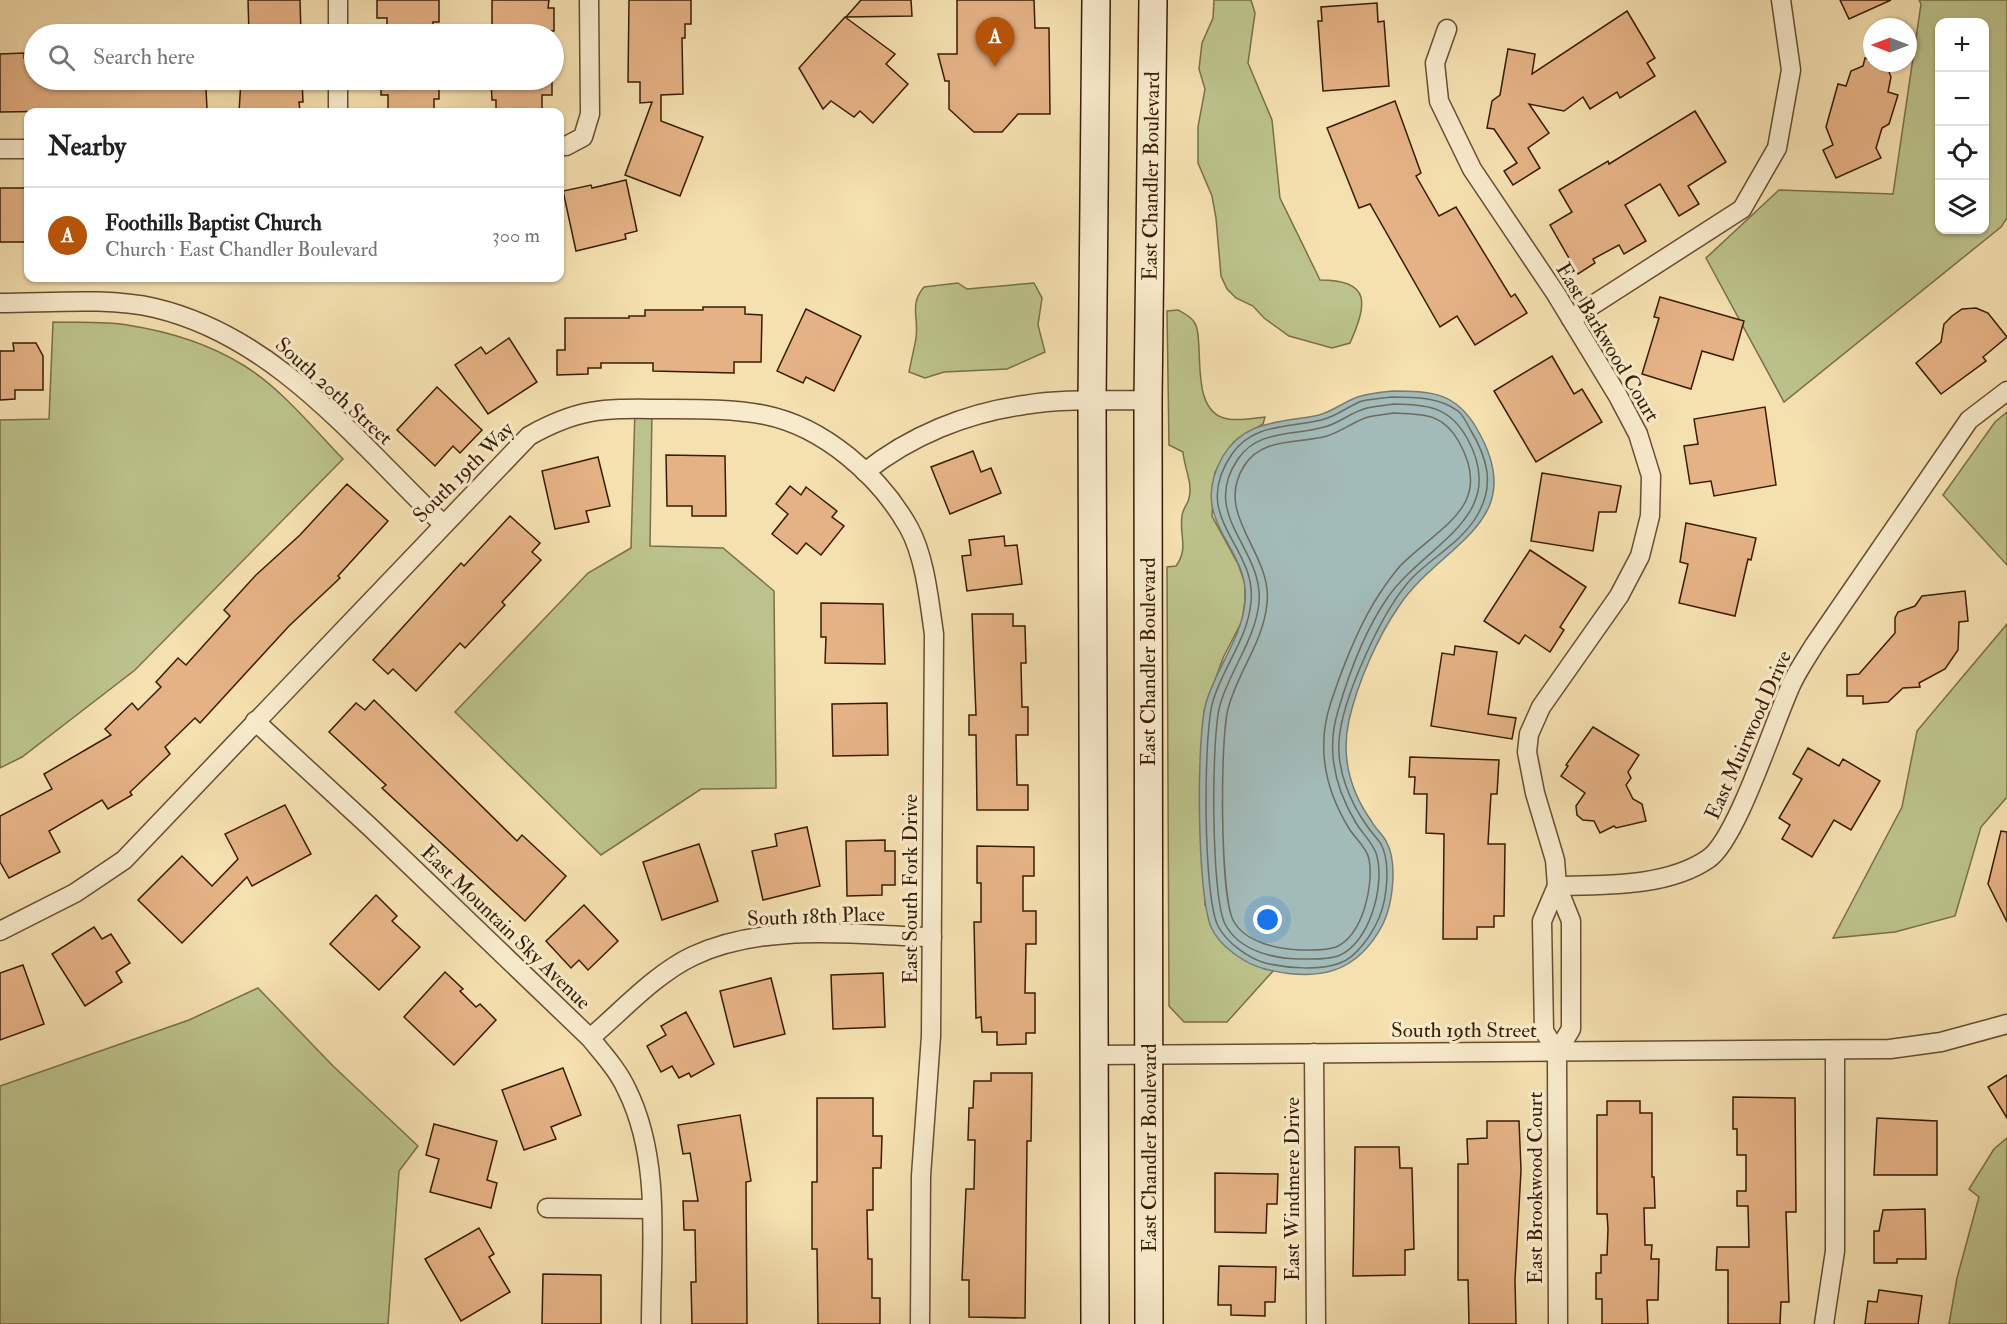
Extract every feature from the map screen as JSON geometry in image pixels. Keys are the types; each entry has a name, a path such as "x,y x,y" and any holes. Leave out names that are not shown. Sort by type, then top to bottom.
{"main road":[{"path":"1095,1324 1092,402 1096,0"},
{"name":"East Chandler Boulevard","path":"1149,1324 1148,400 1153,0"}],"street":[{"path":"338,0 338,24"},
{"path":"564,146 583,137 590,114 589,0"},
{"path":"1571,319 1742,209 1777,148 1791,70 1781,0"},
{"name":"East Barkwood Court","path":"1447,29 1435,63 1439,101 1472,169 1571,319 1618,396 1638,435 1651,476 1650,516 1640,556 1619,596 1541,707 1529,734 1527,752 1535,793 1555,860 1557,886 1571,921 1571,1029 1557,1052 1544,1031 1542,921 1557,886"},
{"path":"338,90 338,108"},
{"path":"0,149 24,149"},
{"name":"South 20th Street","path":"0,303 123,303 177,315 223,333 279,367 443,524"},
{"name":"East Muirwood Drive","path":"1557,886 1663,878 1690,870 1711,858 1733,828 1792,681 1815,644 1969,420 2007,391"},
{"path":"865,472 893,450 975,416 1025,404 1148,400"},
{"name":"South 19th Way","path":"0,931 75,893 124,860 443,524 530,436 556,421 590,410 702,409 766,415 797,426 832,444 865,472"},
{"name":"East South Fork Drive","path":"865,472 888,498 910,529 927,583 934,634 931,1036 921,1176 920,1324"},
{"name":"East Mountain Sky Avenue","path":"255,721 370,827 590,1038 611,1063 636,1109 646,1149 651,1209 651,1324"},
{"name":"South 18th Place","path":"590,1038 668,973 692,957 734,941 778,935 932,937"},
{"name":"South 19th Street","path":"1094,1055 1835,1051 1890,1049 1941,1042 2007,1024"},
{"path":"1824,1324 1835,1251 1835,1051"},
{"name":"East Brookwood Court","path":"1557,1052 1557,1324"},
{"name":"East Windmere Drive","path":"1314,1053 1316,1324"},
{"path":"547,1208 651,1209"}],"green space":[{"path":"1214,0 1251,0 1255,13 1248,63 1272,120 1280,198 1320,280 1349,284 1357,290 1361,297 1360,317 1350,343 1332,348 1289,336 1264,318 1253,306 1236,298 1227,289 1221,276 1212,196 1198,163 1198,127 1205,89 1199,69 1202,43 1213,18"},
{"path":"1919,0 2007,0 2007,218 2001,227 1784,402 1706,258 1779,190 1893,194 1911,72 1917,72 1917,31 1921,4"},
{"path":"958,283 967,289 1034,283 1042,298 1038,325 1045,352 1007,369 944,372 925,378 909,372 917,331 916,306 919,293 924,287"},
{"path":"1178,310 1190,318 1196,326 1201,381 1208,406 1216,414 1228,419 1265,417 1263,424 1234,442 1215,472 1212,516 1238,564 1245,583 1245,601 1242,621 1223,658 1204,711 1201,791 1205,905 1264,969 1274,970 1227,1022 1184,1022 1169,1006 1167,567 1176,566 1182,553 1182,514 1190,492 1183,452 1169,445 1167,311"},
{"path":"53,322 127,325 187,339 230,357 270,385 343,459 135,670 22,757 0,768 0,420 49,419"},
{"path":"635,409 652,409 650,546 723,548 774,591 776,788 701,789 601,855 455,712 588,573 631,548"},
{"path":"2007,412 2007,565 1943,495 1995,422"},
{"path":"2007,624 2007,797 1981,827 1955,916 1895,932 1833,938 1902,807 1917,731"},
{"path":"258,988 333,1066 418,1146 399,1171 388,1324 0,1324 0,1086 189,1020"},
{"path":"2007,1138 2007,1324 1949,1324 1957,1278 1979,1197 1969,1189 1994,1149"}],"water":[{"path":"1392,391 1430,393 1441,396 1460,407 1477,429 1491,461 1494,487 1488,510 1474,529 1417,584 1399,606 1369,661 1349,720 1346,747 1349,773 1364,810 1386,841 1392,860 1392,894 1383,924 1373,941 1348,964 1319,974 1284,973 1257,967 1226,947 1211,927 1206,909 1201,851 1199,781 1203,722 1210,690 1234,641 1245,602 1244,582 1239,565 1215,516 1211,499 1213,479 1223,456 1232,444 1253,429 1319,415 1356,398"}],"building":[{"path":"248,0 300,0 301,24 249,24"},
{"path":"377,0 439,0 439,22 433,22 433,24 387,24 387,18 377,18"},
{"path":"492,0 549,0 548,8 554,8 554,24 492,24"},
{"path":"629,0 691,0 691,24 685,24 685,38 682,38 683,94 661,95 661,121 703,137 680,196 625,175 652,102 640,103 640,82 628,82"},
{"path":"861,0 911,0 912,16 846,17"},
{"path":"957,0 1034,0 1035,28 1049,28 1050,114 1018,114 1002,132 974,132 949,109 949,81 945,81 938,54 957,54"},
{"path":"1840,0 1891,0 1849,19"},
{"path":"1377,3 1378,22 1384,21 1389,86 1323,91 1318,21 1322,21 1321,7"},
{"path":"1627,11 1655,58 1647,63 1655,76 1620,98 1617,92 1590,109 1583,97 1564,111 1529,104 1549,133 1528,148 1540,168 1513,185 1504,171 1517,163 1494,129 1487,128 1492,101 1500,95 1508,49 1535,54 1532,74"},
{"path":"845,17 895,54 886,64 908,84 873,123 860,111 854,117 831,101 823,109 799,68"},
{"path":"24,53 24,90 206,90 207,108 24,108 24,112 0,112 0,54"},
{"path":"1863,66 1863,72 1889,72 1891,77 1888,92 1898,95 1889,124 1882,128 1876,148 1881,158 1836,178 1823,150 1833,145 1826,127 1838,84 1846,86 1851,71"},
{"path":"240,90 302,90 303,102 299,102 300,108 239,108"},
{"path":"381,90 439,90 439,99 434,99 434,108 388,108 388,95 381,95"},
{"path":"492,90 552,90 552,95 542,95 542,108 496,108 496,100 492,100"},
{"path":"1395,101 1421,173 1416,176 1439,216 1456,207 1511,297 1515,294 1527,313 1475,345 1457,316 1440,327 1370,204 1359,208 1327,128"},
{"path":"1695,111 1726,162 1688,186 1699,204 1679,216 1660,184 1625,205 1646,241 1624,254 1619,245 1593,259 1595,263 1578,274 1550,225 1572,212 1559,190 1608,161 1609,164"},
{"path":"626,180 637,231 625,234 626,239 576,251 564,191 591,185 592,188"},
{"path":"0,188 24,188 24,242 0,242"},
{"path":"1660,297 1744,321 1733,360 1702,351 1691,389 1642,374 1659,318 1654,317"},
{"path":"703,307 745,307 745,314 762,315 761,362 734,362 734,373 653,371 653,363 601,363 601,368 588,368 588,374 557,375 557,350 565,350 565,318 629,318 629,316 645,316 645,310 703,310"},
{"path":"1976,308 1988,313 2007,337 1983,357 1986,361 1941,394 1916,363 1941,342 1944,324 1952,316 1962,309"},
{"path":"806,309 861,336 834,391 806,377 803,383 777,371"},
{"path":"509,338 537,382 488,414 455,365 481,347 486,354"},
{"path":"13,343 36,343 43,356 43,390 15,390 15,399 0,400 0,351 14,351"},
{"path":"1552,356 1574,394 1582,389 1602,422 1536,462 1494,391"},
{"path":"437,387 482,430 460,453 453,446 435,466 397,430"},
{"path":"1765,407 1776,485 1714,496 1711,481 1690,484 1684,446 1698,444 1694,419"},
{"path":"973,451 981,472 991,468 1001,493 950,514 931,467"},
{"path":"666,455 725,456 726,516 692,516 692,506 667,506"},
{"path":"598,457 610,506 586,511 589,522 555,529 542,471"},
{"path":"1542,473 1621,486 1616,512 1599,512 1593,551 1531,541"},
{"path":"347,484 388,521 338,576 340,578 289,626 200,723 195,718 165,747 170,754 130,792 132,795 108,809 102,800 49,831 60,852 9,878 0,862 0,816 52,789 44,774 111,735 105,729 132,703 138,710 161,687 156,682 178,658 186,665 230,616 224,610 256,575 300,535"},
{"path":"790,486 801,495 806,487 837,511 832,517 844,526 821,555 806,543 797,554 772,534 788,514 776,504"},
{"path":"510,516 540,543 532,552 541,560 502,602 505,605 465,648 460,643 416,691 393,669 388,674 373,660 461,563 464,566"},
{"path":"1686,523 1756,538 1751,560 1748,559 1735,616 1679,603 1688,564 1680,562"},
{"path":"1004,536 1005,546 1017,545 1022,584 967,591 962,556 971,555 969,540"},
{"path":"1530,550 1586,587 1560,627 1564,630 1550,652 1525,635 1519,644 1484,621"},
{"path":"1965,591 1968,621 1959,622 1958,650 1945,669 1919,683 1920,687 1903,688 1888,702 1863,704 1863,696 1847,696 1847,675 1859,674 1895,633 1895,618 1898,612 1915,606 1922,596"},
{"path":"821,603 883,604 885,664 825,663 826,637 821,637"},
{"path":"972,614 1013,614 1013,626 1025,626 1026,663 1021,663 1022,707 1028,707 1028,735 1016,735 1017,785 1028,785 1028,810 977,810 976,735 969,735 969,715 976,715"},
{"path":"1455,646 1497,652 1488,714 1516,718 1512,739 1431,726 1442,653 1454,655"},
{"path":"374,700 517,841 522,835 566,876 525,921 382,788 386,785 329,732 356,703 365,710"},
{"path":"887,703 888,755 833,756 832,704"},
{"path":"1593,727 1639,755 1628,772 1631,778 1626,785 1633,799 1642,804 1646,821 1616,828 1614,826 1600,833 1594,821 1583,820 1577,815 1576,806 1585,793 1561,776 1568,766 1566,765"},
{"path":"1808,748 1839,766 1843,759 1880,781 1851,830 1834,820 1812,857 1782,839 1790,825 1779,818 1802,779 1793,774"},
{"path":"1410,757 1499,760 1497,794 1491,794 1488,844 1505,844 1504,916 1494,916 1494,927 1477,927 1477,939 1443,939 1444,834 1426,833 1427,794 1414,794 1415,777 1409,777"},
{"path":"285,805 311,854 252,886 247,877 182,943 138,900 182,856 212,886 238,859 225,834"},
{"path":"807,827 820,886 763,900 752,851 777,846 775,834"},
{"path":"2001,831 2007,832 2007,922 1988,884"},
{"path":"885,840 885,851 895,851 895,885 882,885 882,895 847,896 846,841"},
{"path":"699,844 718,901 662,920 643,862"},
{"path":"977,846 1034,847 1034,876 1023,876 1023,911 1036,911 1036,944 1026,944 1025,993 1035,993 1035,1033 1026,1033 1026,1044 997,1045 997,1032 982,1032 981,1017 976,1018 974,922 981,922 981,883 977,883"},
{"path":"376,895 397,916 392,921 420,947 379,990 330,944"},
{"path":"584,905 618,941 588,970 579,960 571,968 546,941"},
{"path":"94,927 102,939 111,934 130,963 116,972 122,982 85,1006 52,954"},
{"path":"23,965 44,1024 0,1040 0,973"},
{"path":"445,972 463,989 460,991 476,1007 480,1004 496,1020 454,1065 404,1017"},
{"path":"883,973 885,1027 833,1029 831,975"},
{"path":"771,978 785,1034 734,1047 720,991"},
{"path":"686,1012 714,1064 691,1077 689,1073 679,1078 672,1066 661,1072 647,1046 666,1035 661,1026"},
{"path":"563,1068 581,1115 551,1127 556,1139 524,1150 502,1090"},
{"path":"991,1073 1032,1073 1031,1141 1027,1141 1025,1318 969,1317 969,1280 962,1280 966,1189 974,1189 975,1140 968,1140 969,1108 973,1108 974,1081 991,1081"},
{"path":"2007,1075 2007,1118 1988,1087"},
{"path":"1733,1097 1795,1098 1796,1212 1786,1212 1789,1302 1781,1302 1780,1324 1728,1324 1728,1270 1716,1270 1717,1247 1749,1247 1748,1206 1737,1206 1737,1191 1746,1191 1746,1155 1737,1155 1737,1129 1733,1129"},
{"path":"817,1098 873,1098 873,1136 882,1136 881,1168 873,1168 873,1210 867,1210 868,1259 872,1259 872,1298 880,1298 880,1324 818,1324 817,1249 812,1249 812,1182 817,1182"},
{"path":"1607,1101 1640,1101 1640,1113 1652,1113 1652,1177 1654,1177 1655,1208 1644,1208 1645,1245 1652,1245 1651,1259 1659,1259 1658,1300 1647,1300 1648,1324 1602,1324 1602,1299 1596,1299 1596,1273 1601,1273 1601,1255 1607,1255 1608,1229 1607,1214 1597,1214 1597,1115 1607,1115"},
{"path":"740,1115 751,1181 746,1182 747,1324 692,1324 691,1282 696,1282 695,1230 684,1230 683,1201 698,1201 690,1153 683,1154 678,1125"},
{"path":"1877,1118 1937,1121 1937,1175 1874,1175"},
{"path":"1487,1121 1519,1121 1521,1170 1515,1280 1516,1324 1469,1324 1468,1280 1458,1280 1458,1164 1468,1164 1467,1139 1487,1138"},
{"path":"434,1124 497,1141 487,1180 497,1183 491,1208 430,1192 439,1159 426,1155"},
{"path":"1355,1147 1399,1147 1400,1168 1412,1168 1414,1249 1405,1250 1405,1275 1353,1276"},
{"path":"1215,1173 1278,1174 1277,1204 1267,1204 1266,1233 1215,1232"},
{"path":"1925,1209 1926,1259 1897,1259 1897,1263 1874,1263 1874,1231 1879,1231 1883,1210"},
{"path":"479,1228 494,1254 489,1257 510,1292 461,1321 425,1259"},
{"path":"1219,1266 1276,1267 1275,1302 1265,1302 1265,1316 1231,1315 1231,1305 1218,1305"},
{"path":"543,1274 601,1275 601,1324 542,1324"},
{"path":"1879,1290 1922,1296 1918,1324 1865,1324 1868,1301 1877,1302"}],"place":[{"name":"Foothills Baptist Church","path":"995,67"}]}
